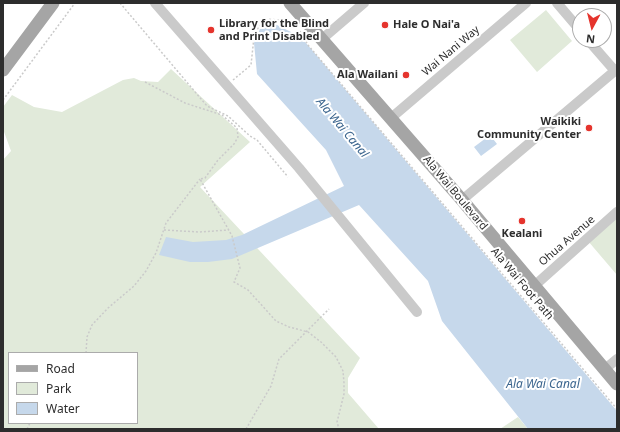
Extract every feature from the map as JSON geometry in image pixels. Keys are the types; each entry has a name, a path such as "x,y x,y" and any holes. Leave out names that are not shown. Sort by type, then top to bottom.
{"main road":[{"path":"3,70 53,3"},
{"name":"Ala Wai Boulevard","path":"290,3 462,200 617,384"}],"street":[{"path":"155,3 227,85 417,312"},
{"path":"322,39 364,3"},
{"name":"Wai Nani Way","path":"391,118 526,3"},
{"path":"557,3 572,21"},
{"path":"462,200 616,70 595,48"},
{"name":"Ohua Avenue","path":"533,286 617,212"},
{"path":"605,370 617,359"}],"path":[{"path":"3,100 75,3"},
{"path":"120,3 207,106 228,116 250,136 257,140 288,177"},
{"path":"227,85 251,65 254,37 258,28 268,19 294,22 290,17"},
{"name":"Ala Wai Foot Path","path":"298,28 313,50 617,409"},
{"path":"86,352 87,337 92,326 108,308 134,286 146,271 156,253 166,223 200,179 205,178 218,160 234,144 238,137 237,128 222,115 185,103 145,82"},
{"path":"200,179 232,236 240,268 234,282 248,290 276,321 289,327 308,332 325,346 341,366 344,389 337,422 340,429"},
{"path":"164,230 199,232 229,230"},
{"path":"246,429 271,386 278,359 294,341 308,332 329,308"}],"green space":[{"path":"546,10 572,41 537,72 510,40"},
{"path":"171,69 250,142 200,187 360,358 348,378 348,393 379,429 3,429 3,160 11,151 3,129 3,107 12,95 34,107 62,112 123,80 134,78 141,81 158,82"},
{"path":"617,216 617,275 588,241"},
{"path":"518,417 528,429 500,429"}],"water":[{"name":"Ala Wai Canal","path":"275,24 301,37 617,411 617,429 528,429 442,321 428,281 359,205 232,259 208,262 190,262 159,255 166,237 193,242 226,240 242,235 344,186 326,150 257,74 254,43 260,29"},
{"path":"490,135 497,144 481,156 474,147"}],"place":[{"name":"Hale O Nai'a","path":"385,25"},
{"name":"Library for the Blind and Print Disabled","path":"211,30"},
{"name":"Ala Wailani","path":"406,75"},
{"name":"Waikiki Community Center","path":"589,128"},
{"name":"Kealani","path":"522,221"}]}
